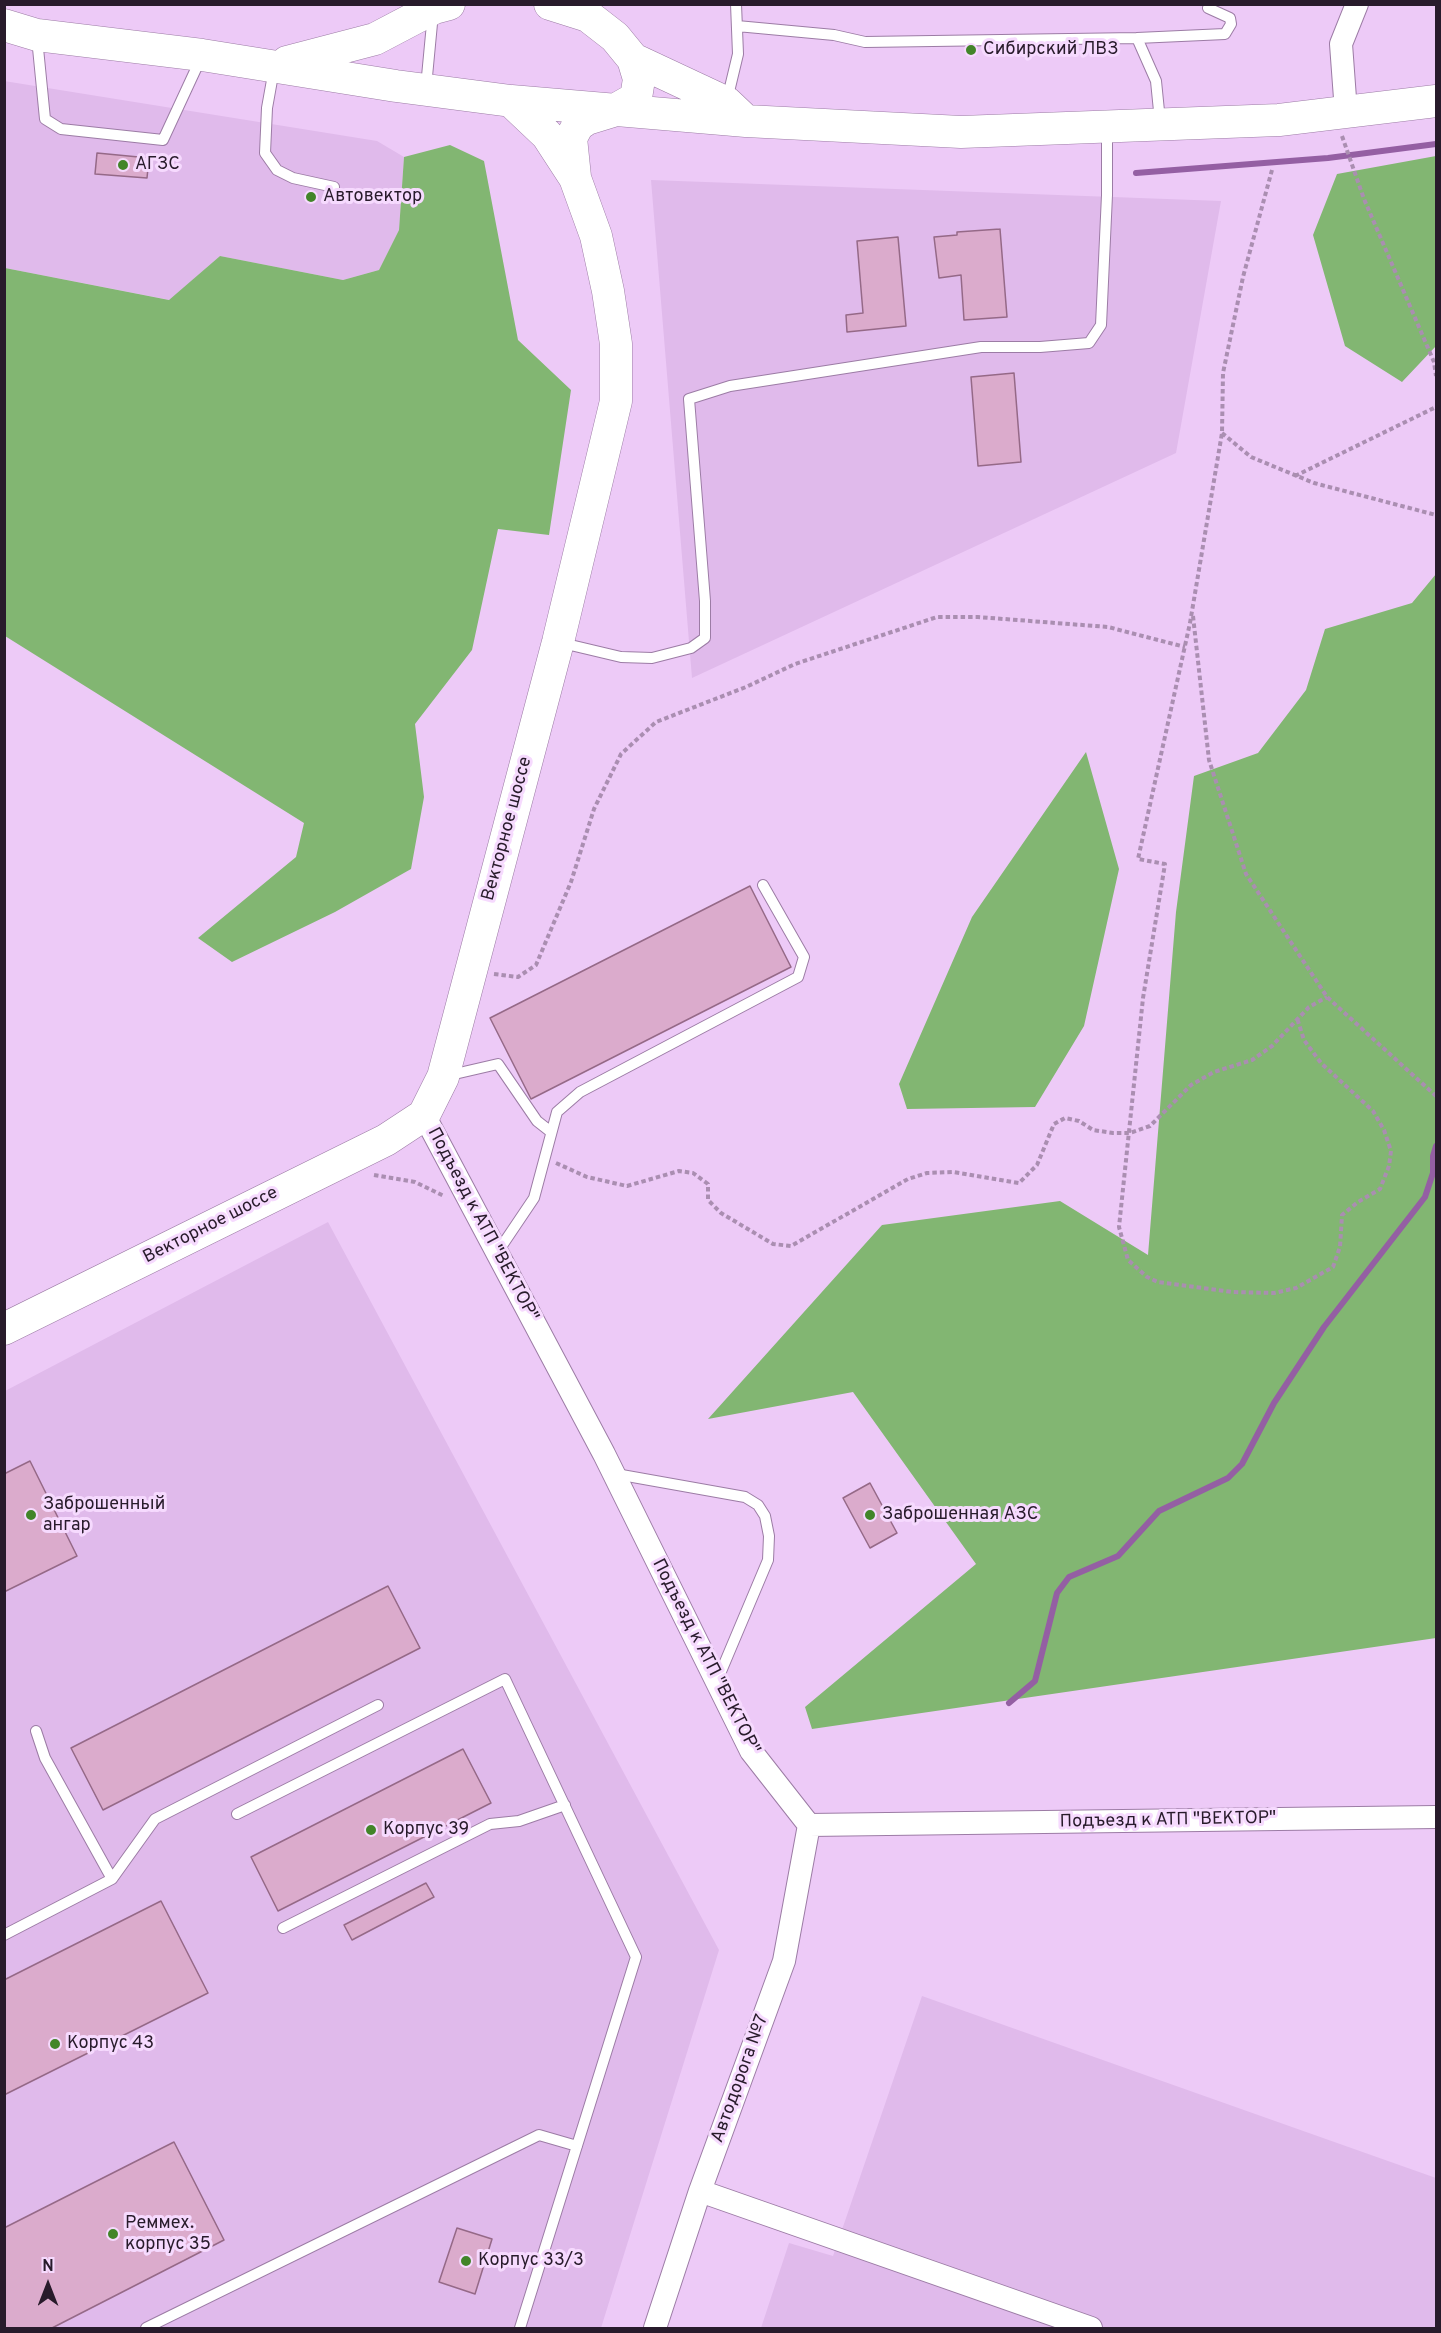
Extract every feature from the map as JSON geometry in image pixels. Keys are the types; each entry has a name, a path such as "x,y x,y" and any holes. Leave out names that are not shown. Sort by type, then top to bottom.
{"main road":[{"path":"550,4 588,16 615,37 633,59 639,79 636,98 613,111 587,119 578,125 571,138 575,178"},
{"path":"274,65 375,39 439,6"},
{"path":"4,25 37,35 274,65 411,88 511,101 613,111 736,112 961,132 1279,120 1437,101"},
{"path":"375,39 375,63 382,75 411,88"},
{"path":"633,59 736,112"},
{"name":"Векторное шоссе","path":"4,1329 386,1140 424,1115 443,1077 471,964 558,642 616,401 616,344 609,291 596,236 575,178 547,135 511,101"}],"street":[{"path":"1340,113 1341,44 1358,4"},
{"name":"Подъезд к АТП \"ВЕКТОР\"","path":"424,1115 612,1473 751,1751 809,1825 1437,1817"},
{"name":"Автодорога №7","path":"655,2328 700,2191 784,1961 809,1825"},
{"path":"700,2191 1091,2328"}],"lane":[{"path":"736,4 738,54 736,112"},
{"path":"411,88 439,6"},
{"path":"737,26 834,35 865,42 1137,38 1224,34 1231,24 1230,18 1208,8"},
{"path":"37,35 45,119 61,129 163,140 202,55"},
{"path":"1137,38 1155,81 1161,125"},
{"path":"274,65 267,108 265,153 276,170 293,178 334,187"},
{"path":"558,642 621,657 652,658 691,648 705,638 705,601 689,399 730,386 981,347 1040,347 1089,343 1101,325 1107,195 1107,126"},
{"path":"497,1253 534,1198 557,1112 580,1092 798,976 804,957 763,885"},
{"path":"443,1077 498,1064 537,1121 551,1132"},
{"path":"612,1473 745,1497 758,1505 765,1516 769,1536 768,1560 717,1682"},
{"path":"237,1814 506,1679 636,1956 520,2328"},
{"path":"4,1935 112,1879 155,1819 378,1705"},
{"path":"36,1731 45,1758 112,1879"},
{"path":"283,1928 490,1824 519,1821 565,1805"},
{"path":"146,2328 539,2136 577,2146"}],"path":[{"path":"1340,113 1364,199 1434,362 1437,375"},
{"path":"1272,170 1243,277 1223,373 1222,433 1192,608 1138,859 1165,864 1143,998 1119,1227 1128,1260 1137,1270 1158,1281 1232,1292 1274,1293 1296,1288 1333,1267 1340,1247 1342,1215 1380,1189 1389,1166 1391,1150 1384,1130 1373,1111 1321,1063 1304,1040 1298,1018"},
{"path":"1295,476 1437,407"},
{"path":"1222,433 1251,457 1295,476 1437,515"},
{"path":"1192,608 1209,760 1246,874 1327,997 1437,1096"},
{"path":"471,964 498,976 518,976 536,965 570,882 594,809 621,754 656,722 746,687 795,664 937,617 978,617 1108,627 1185,647"},
{"path":"544,1158 587,1177 627,1186 679,1171 693,1173 708,1184 708,1200 721,1213 773,1244 791,1246 908,1179 927,1173 953,1172 1019,1183 1037,1165 1054,1124 1065,1118 1079,1121 1093,1130 1130,1133 1149,1126 1191,1085 1214,1072 1258,1056 1272,1046 1309,1007 1327,997"}],"shaded area":[{"path":"4,81 377,141 404,157 399,230 379,270 343,280 220,256 170,300 5,268"},
{"path":"651,180 1221,201 1176,453 692,678"},
{"path":"328,1222 719,1950 601,2328 5,2328 5,1391"},
{"path":"922,1996 1436,2178 1436,2328 761,2328 789,2243 833,2256"}],"green space":[{"path":"450,145 484,161 518,340 571,390 549,535 498,529 472,650 415,724 424,797 411,869 335,912 232,962 198,938 296,857 304,823 5,636 5,268 169,300 220,256 343,280 379,270 399,230 404,157"},
{"path":"1436,156 1436,346 1402,382 1345,346 1313,235 1337,174"},
{"path":"1436,574 1436,1638 812,1729 805,1707 976,1564 853,1392 708,1419 882,1225 1060,1201 1148,1255 1176,912 1194,776 1258,753 1306,690 1325,629 1412,603"},
{"path":"1086,752 1119,869 1084,1026 1035,1107 907,1109 899,1084 972,917"}],"building":[{"path":"97,153 149,158 147,178 95,174"},
{"path":"1000,229 1007,317 964,320 961,275 939,278 934,237 957,235 957,232"},
{"path":"898,237 906,326 847,332 846,315 863,313 857,241"},
{"path":"1014,373 1021,462 978,466 971,377"},
{"path":"750,886 791,967 531,1099 490,1018"},
{"name":"Заброшенный ангар","path":"30,1461 77,1556 4,1592 4,1474"},
{"name":"Заброшенная АЗС","path":"870,1483 897,1533 870,1548 843,1498"},
{"path":"388,1586 420,1648 103,1810 71,1748"},
{"name":"Корпус 39","path":"463,1749 491,1803 278,1911 251,1857"},
{"path":"426,1883 434,1897 352,1940 344,1925"},
{"name":"Корпус 43","path":"161,1901 208,1993 4,2095 4,1980"},
{"name":"Реммех. корпус 35","path":"174,2142 224,2240 52,2328 4,2328 4,2228"},
{"name":"Корпус 33/3","path":"457,2228 492,2239 475,2294 439,2282"}],"waterway":[{"path":"1136,173 1328,158 1436,144"},
{"path":"1009,1703 1035,1681 1057,1593 1069,1577 1118,1556 1159,1511 1228,1478 1242,1464 1274,1403 1324,1327 1425,1197 1433,1173 1433,1156 1436,1146"}],"place":[{"name":"Сибирский ЛВЗ","path":"971,50"},
{"name":"АГЗС","path":"123,165"},
{"name":"Автовектор","path":"311,197"},
{"name":"Заброшенный ангар","path":"31,1515"},
{"name":"Заброшенная АЗС","path":"870,1515"},
{"name":"Корпус 39","path":"371,1830"},
{"name":"Корпус 43","path":"55,2044"},
{"name":"Реммех. корпус 35","path":"113,2234"},
{"name":"Корпус 33/3","path":"466,2261"}]}
